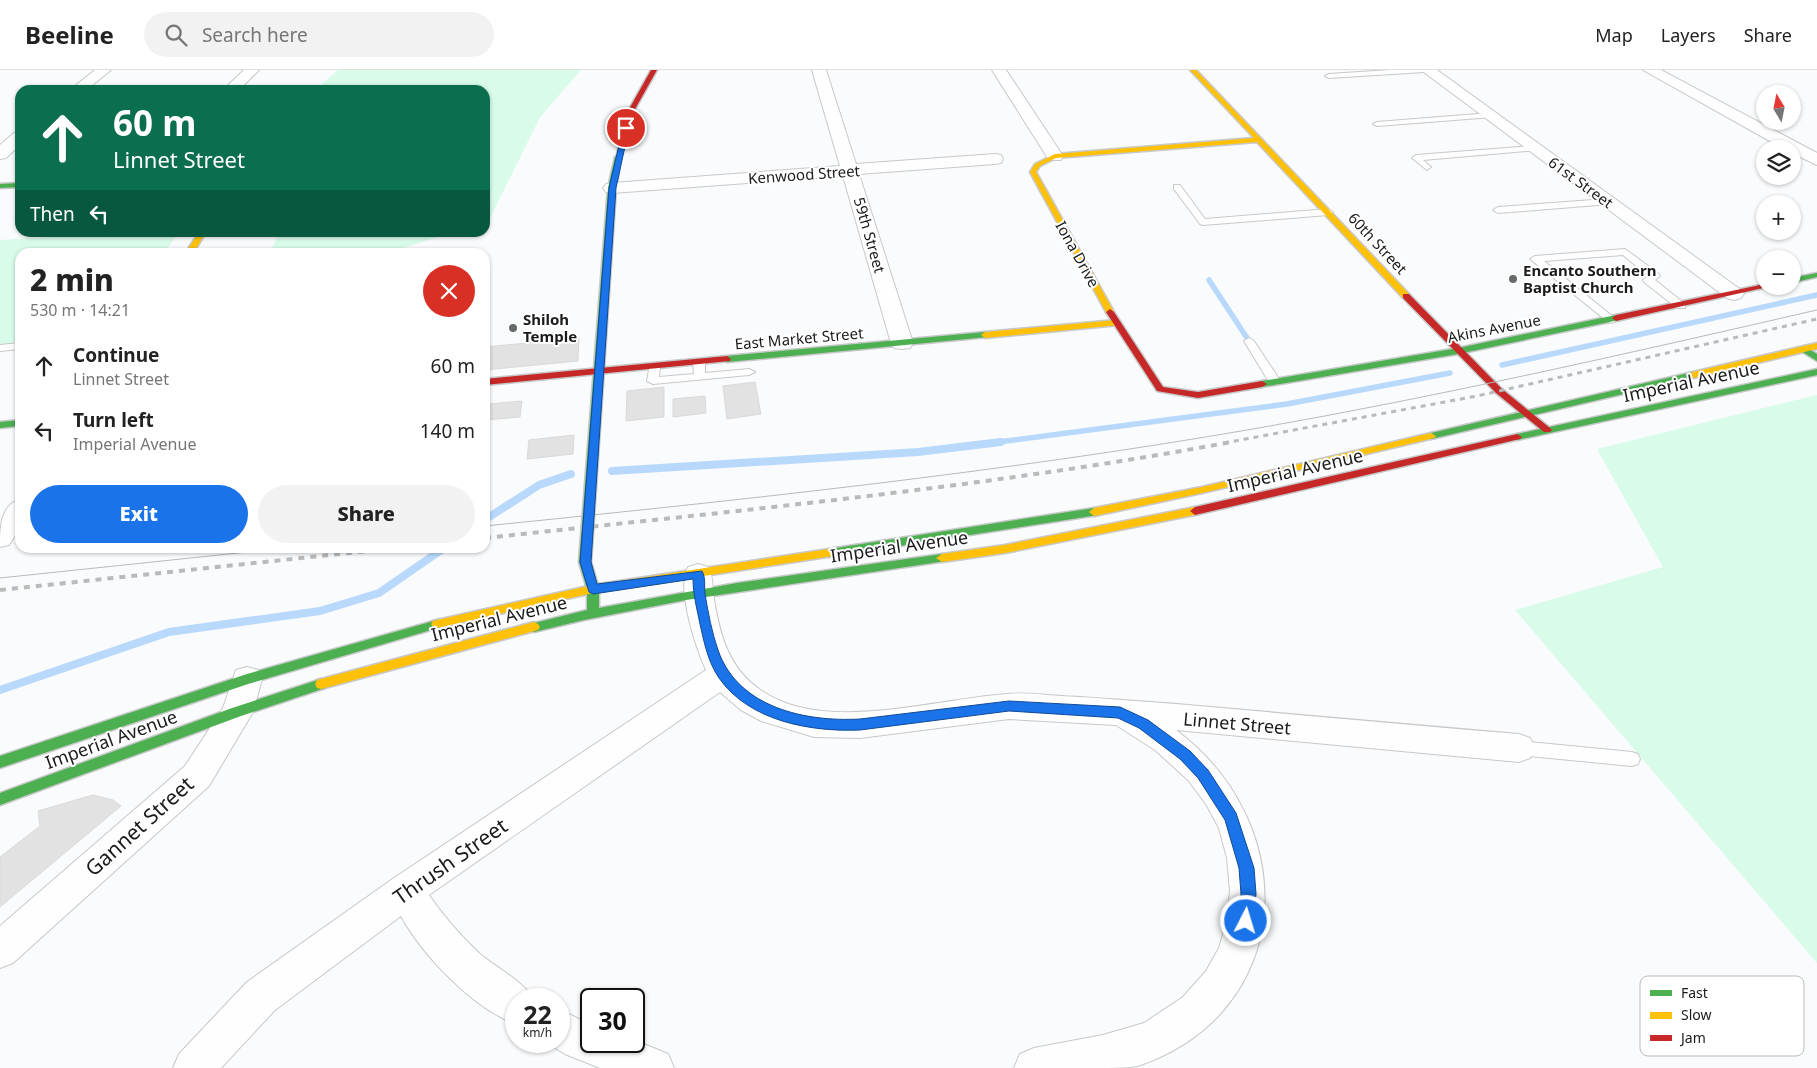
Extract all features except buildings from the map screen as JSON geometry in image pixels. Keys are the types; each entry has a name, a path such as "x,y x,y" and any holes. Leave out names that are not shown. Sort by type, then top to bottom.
{"main road":[{"path":"593,612 593,589 585,562 601,370 612,188 621,143 631,112 654,70"},
{"name":"60th Street","path":"1193,70 1458,351 1499,392 1547,430"},
{"path":"1055,156 1260,140"},
{"name":"Iona Drive","path":"1055,156 1037,165 1033,172 1116,323 1160,389 1181,394 1198,395 1224,390"},
{"path":"0,186 15,185"},
{"path":"193,248 200,237"},
{"path":"1801,279 1817,276"},
{"name":"Akins Avenue","path":"1224,390 1458,351 1756,289"},
{"name":"East Market Street","path":"490,381 1116,323"},
{"name":"Imperial Avenue","path":"0,799 237,712 344,677 698,583 1052,520 1202,490 1817,346"},
{"path":"1804,349 1817,358"},
{"name":"Imperial Avenue","path":"0,762 247,679 456,618 593,589 698,583 1005,549 1107,530 1547,430 1817,372"},
{"path":"0,425 15,424"}],"street":[{"path":"84,85 104,70"},
{"path":"236,85 252,70"},
{"name":"59th Street","path":"819,70 902,343"},
{"path":"999,70 1055,156"},
{"name":"61st Street","path":"1428,70 1734,294"},
{"path":"1650,70 1817,160"},
{"path":"0,154 15,140"},
{"name":"Kenwood Street","path":"612,188 995,159"},
{"path":"8,535 15,519"},
{"name":"Linnet Street","path":"698,583 712,650 723,674 741,692 772,712 792,719 829,725 860,725 1009,706 1120,712 1519,748"},
{"name":"Thrush Street","path":"193,1068 261,996 407,890 723,674"},
{"name":"Gannet Street","path":"0,950 197,776 237,712 247,679"},
{"path":"1034,1068 1141,1045 1168,1032 1192,1015 1212,995 1228,972 1239,947 1246,921 1249,894 1247,868 1231,818 1219,795 1185,755 1144,724 1120,712"},
{"path":"407,890 418,915 441,942 468,968 505,997"},
{"path":"570,1035 654,1068"}],"lane":[{"path":"1329,76 1424,70"},
{"path":"1377,124 1490,115"},
{"path":"1427,167 1416,158 1534,148"},
{"path":"1177,187 1203,222 1328,212"},
{"path":"1498,210 1607,202"},
{"path":"1612,320 1535,259 1625,252 1655,276 1648,280 1681,306"},
{"path":"1249,341 1275,382"},
{"path":"0,348 15,346"},
{"path":"699,362 700,377"},
{"path":"654,366 653,382 749,372"},
{"name":"Linnet Street","path":"1519,748 1632,759"}],"green space":[{"path":"338,70 581,70 540,117 490,218 490,85 321,85"},
{"path":"51,237 175,237 168,248 15,248 15,344 0,345 0,240"},
{"path":"277,237 438,237 403,248 272,248"},
{"path":"1817,395 1817,963 1515,610 1663,567 1597,449"}],"waterway":[{"path":"1209,280 1249,341"},
{"path":"1502,365 1817,295"},
{"path":"991,443 1287,404 1450,373"},
{"path":"612,471 918,452 1001,442"},
{"path":"490,516 539,485 571,474"},
{"path":"0,690 169,632 320,611 379,593 437,553"}],"tram line":[{"path":"490,525 870,484 1157,445 1324,416 1465,388 1817,310"},
{"path":"0,578 238,553"}],"railway":[{"path":"1224,443 1477,396 1817,319"},
{"path":"490,537 859,497 1045,473 1231,442"},
{"path":"0,590 349,553"}],"traffic: fast":[{"path":"593,612 593,589 585,562 612,188 618,157"},
{"path":"0,186 15,185"},
{"path":"1801,279 1817,275"},
{"path":"1262,384 1458,351 1616,318"},
{"path":"727,359 985,335"},
{"path":"1804,349 1817,358"},
{"path":"1517,437 1817,372"},
{"path":"1431,436 1693,375"},
{"path":"0,425 15,424"},
{"path":"829,553 1094,512"},
{"path":"534,627 584,615 686,596 942,558"},
{"path":"0,762 247,679 437,624"},
{"path":"0,799 237,712 321,684"}],"traffic: slow":[{"path":"1193,70 1406,296"},
{"path":"1110,312 1033,172 1037,165 1055,156 1260,140"},
{"path":"193,248 200,237"},
{"path":"985,335 1116,323"},
{"path":"1693,375 1817,346"},
{"path":"1094,512 1202,490 1431,436"},
{"path":"942,558 1005,549 1195,511"},
{"path":"437,624 593,589 829,553"},
{"path":"321,684 534,627"}],"traffic: jam":[{"path":"618,157 631,111 654,70"},
{"path":"1616,318 1756,289"},
{"path":"1406,296 1499,391 1547,430"},
{"path":"1110,312 1160,389 1198,395 1262,384"},
{"path":"490,382 727,359"},
{"path":"1195,511 1517,437"}],"place":[{"name":"Encanto Southern Baptist Church","path":"1513,279"},
{"name":"Shiloh Temple","path":"513,328"}],"route":[{"path":"626,128 612,188 601,370 588,516 585,562 593,589 698,574 699,593 712,650 723,674 735,688 752,701 772,712 792,719 814,724 860,725 1009,706 1120,712 1144,724 1165,738 1203,774 1219,795 1231,818 1241,843 1247,868 1249,894 1246,921"}]}
